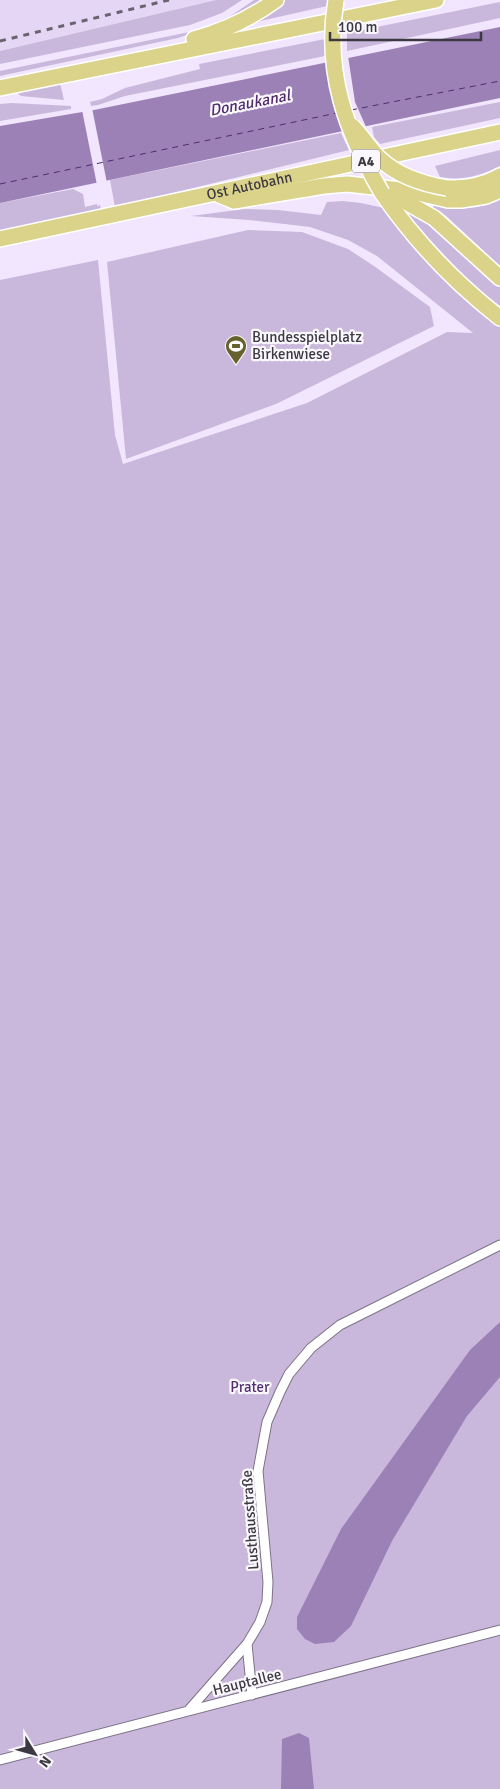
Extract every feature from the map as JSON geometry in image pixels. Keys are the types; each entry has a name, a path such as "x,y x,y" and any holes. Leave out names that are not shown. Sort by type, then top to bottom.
{"highway":[{"path":"155,56 162,48 201,38 232,27 250,18 276,0"},
{"path":"336,0 333,24 333,60 337,88 355,144 370,173 400,219 438,264 500,318"},
{"path":"155,56 166,51 388,0"},
{"path":"0,88 436,0"},
{"path":"345,117 390,167 412,179 447,188 472,187 484,184 500,176"},
{"name":"Ost Autobahn","path":"0,239 500,132"},
{"path":"217,194 234,202 335,184 410,191 448,200 474,199 500,190"},
{"path":"380,187 434,218 500,278"}],"street":[{"name":"Lusthausstraße","path":"188,1711 247,1644 260,1622 267,1602 268,1582 258,1471 267,1422 289,1374 311,1348 340,1324 500,1245"},
{"name":"Hauptallee","path":"0,1760 500,1630"},
{"path":"247,1644 252,1695"}],"shaded area":[{"path":"0,0 216,0 0,51"}],"green space":[{"path":"216,0 242,0 222,13 190,25 0,64 0,51"},
{"path":"254,0 262,0 229,20 178,38 0,76 0,71 199,30 229,17"},
{"path":"284,0 329,0 327,6 256,22"},
{"path":"500,2 500,18 347,51 347,33"},
{"path":"325,39 330,55 125,96 91,106 90,102 102,99 125,88 200,69 199,64"},
{"path":"60,83 64,100 21,96 16,92"},
{"path":"500,102 500,118 380,144 374,137 372,127"},
{"path":"0,104 71,106 71,109 0,121"},
{"path":"341,133 349,150 115,207 110,180"},
{"path":"500,150 500,166 471,177 440,177 435,166"},
{"path":"73,189 83,194 85,207 97,204 97,206 100,205 101,210 0,232 0,203"},
{"path":"500,200 500,266 445,215 433,208 434,205 451,208 476,207"},
{"name":"Prater","path":"343,201 384,208 413,246 446,281 500,326 500,1789 0,1789 0,280 98,260 115,435 123,464 307,403 447,332 473,333 377,256 348,240 310,227 191,216 245,209 278,210 321,215 327,202"},
{"path":"398,202 411,208 500,284 500,306 459,270"},
{"name":"Bundesspielplatz Birkenwiese","path":"248,230 302,232 348,249 430,307 434,326 276,404 126,459 107,262"}],"water":[{"name":"Donaukanal","path":"500,27 500,98 0,203 0,126 94,110"},
{"path":"500,1322 500,1377 467,1416 392,1541 351,1626 334,1642 315,1644 305,1639 297,1629 297,1617 341,1529 470,1350"},
{"path":"299,1733 309,1738 314,1789 281,1789 282,1739"}],"pier":[{"path":"348,56 355,102 367,129 346,133 329,60"},
{"path":"92,108 107,183 97,185 82,110"}],"ferry route":[{"path":"351,110 500,81"},
{"path":"0,184 337,113"}],"railway":[{"path":"0,41 169,0"}],"place":[{"name":"Bundesspielplatz Birkenwiese","path":"236,365"}]}
